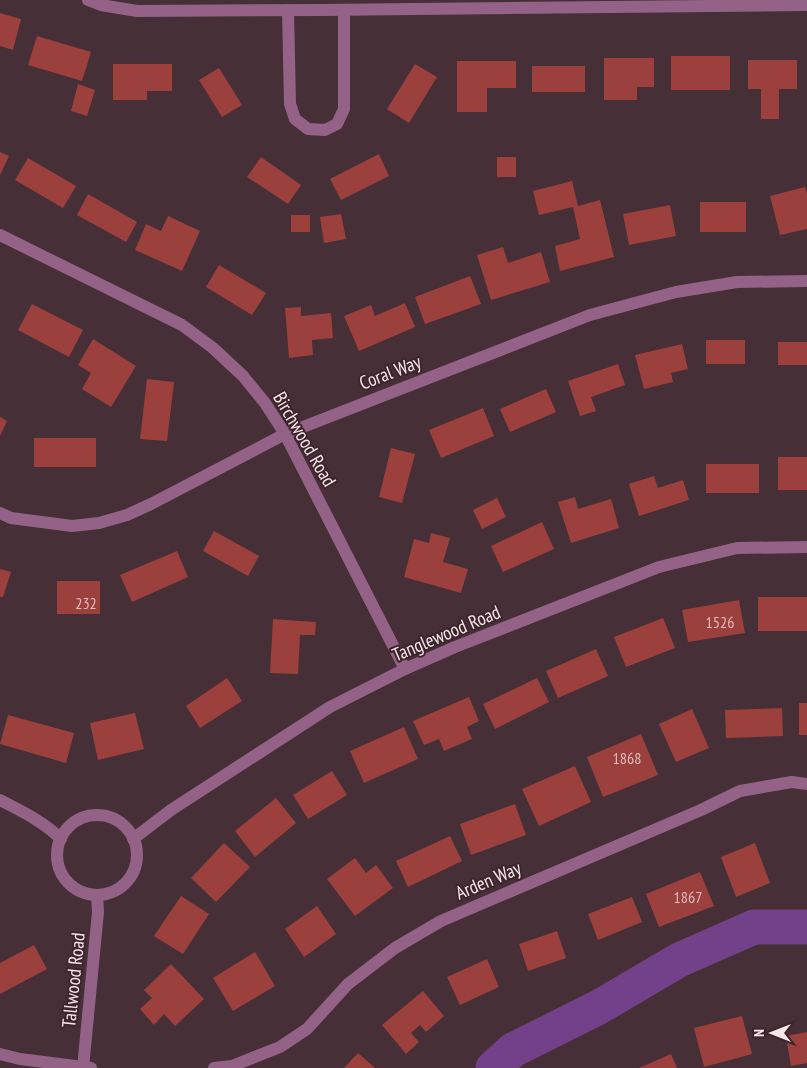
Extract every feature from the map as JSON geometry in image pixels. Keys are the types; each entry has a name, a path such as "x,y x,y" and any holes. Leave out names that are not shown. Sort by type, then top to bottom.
{"street":[{"path":"88,0 101,5 137,10 344,10 807,5"},
{"path":"288,10 290,104 292,111 295,119 308,129 324,130 337,124 344,109 344,10"},
{"name":"Birchwood Road","path":"0,235 182,325 213,348 243,376 265,403 285,434 405,669"},
{"name":"Coral Way","path":"0,513 11,518 72,526 99,523 127,515 285,434 590,315 676,292 711,286 737,282 807,281"},
{"name":"Tanglewood Road","path":"133,839 171,810 330,707 405,669 455,647 659,567 737,548 807,547"},
{"name":"Arden Way","path":"214,1068 232,1066 280,1047 307,1030 348,984 396,948 441,921 701,810 740,791 792,782 807,784"},
{"path":"0,800 28,814 52,830 61,839"},
{"path":"91,816 104,816 116,820 126,828 133,839 137,851 136,864 131,876 122,887 110,893 97,895 84,893 72,886 63,876 58,864 57,851 61,839 68,828 78,820 91,816"},
{"name":"Tallwood Road","path":"84,1068 98,912 97,895"},
{"path":"0,1054 20,1059 91,1068"}],"building":[{"path":"0,13 21,19 13,50 0,46"},
{"path":"37,36 91,52 82,81 28,65"},
{"path":"671,56 730,56 730,90 671,90"},
{"path":"604,58 654,58 654,87 637,87 637,100 604,100"},
{"path":"748,60 797,60 797,89 779,89 779,119 761,119 761,89 748,89"},
{"path":"457,61 516,61 516,88 487,88 487,112 457,112"},
{"path":"113,64 172,64 172,91 147,91 147,100 113,100"},
{"path":"415,64 437,77 409,123 387,109"},
{"path":"532,66 585,66 585,92 532,92"},
{"path":"219,68 242,105 222,117 199,80"},
{"path":"78,84 95,90 87,116 71,111"},
{"path":"0,152 9,156 0,175"},
{"path":"379,154 389,176 341,200 330,179"},
{"path":"261,157 301,185 288,204 247,177"},
{"path":"497,157 516,157 516,177 497,177"},
{"path":"28,158 76,186 63,208 15,180"},
{"path":"572,181 578,206 600,200 614,257 560,271 555,246 580,239 573,207 539,215 533,191"},
{"path":"805,187 807,193 807,229 780,235 770,196"},
{"path":"88,194 137,222 126,242 77,215"},
{"path":"700,202 746,202 746,232 700,232"},
{"path":"670,205 676,236 629,245 623,214"},
{"path":"341,214 346,239 324,243 320,217"},
{"path":"291,215 310,215 310,232 291,232"},
{"path":"168,216 200,231 182,271 135,250 146,224 161,231"},
{"path":"503,247 508,263 541,252 550,282 491,300 477,255"},
{"path":"219,265 266,293 252,315 206,287"},
{"path":"470,276 481,304 425,324 415,297"},
{"path":"405,303 415,327 359,351 344,316 371,305 375,316"},
{"path":"32,304 83,330 69,357 18,330"},
{"path":"301,307 301,316 331,313 333,338 312,340 313,355 289,358 285,308"},
{"path":"93,339 136,366 111,407 82,389 91,373 78,365"},
{"path":"706,340 745,340 745,364 706,364"},
{"path":"778,342 807,342 807,365 778,365"},
{"path":"682,344 688,369 671,373 673,382 644,389 635,355"},
{"path":"618,364 625,385 591,397 596,411 580,416 568,381"},
{"path":"147,379 174,382 167,441 140,439"},
{"path":"546,389 556,412 510,432 500,409"},
{"path":"483,408 494,436 441,458 429,430"},
{"path":"0,417 7,421 0,436"},
{"path":"34,438 96,438 96,467 34,467"},
{"path":"391,448 415,454 402,503 379,497"},
{"path":"778,457 807,457 807,490 778,490"},
{"path":"706,464 759,464 759,493 706,493"},
{"path":"654,476 658,488 683,480 689,500 639,516 629,484"},
{"path":"575,497 578,509 611,499 619,528 571,543 558,502"},
{"path":"497,498 506,517 482,529 473,510"},
{"path":"542,522 554,549 503,572 491,546"},
{"path":"214,531 259,556 248,576 203,551"},
{"path":"431,533 450,538 443,562 468,569 461,593 404,577 414,539 429,543"},
{"path":"177,551 188,577 132,602 120,575"},
{"path":"0,569 11,572 3,597 0,597"},
{"path":"57,581 100,581 100,614 57,614"},
{"path":"758,597 807,597 807,631 758,631"},
{"path":"739,600 745,633 688,642 682,610"},
{"path":"663,618 675,648 626,667 614,637"},
{"path":"273,619 316,622 315,635 300,635 298,674 270,673"},
{"path":"596,649 608,676 558,698 546,671"},
{"path":"227,678 242,701 200,728 186,706"},
{"path":"537,678 549,702 495,729 483,704"},
{"path":"469,697 479,721 467,727 472,739 444,751 439,739 424,745 413,721"},
{"path":"799,703 807,703 807,735 799,735"},
{"path":"782,708 783,736 726,738 725,710"},
{"path":"692,709 709,748 676,762 659,724"},
{"path":"135,713 144,749 98,760 90,723"},
{"path":"8,715 74,733 66,763 0,744"},
{"path":"404,727 418,759 364,783 350,751"},
{"path":"641,734 658,775 603,797 587,757"},
{"path":"575,766 591,802 539,826 522,789"},
{"path":"332,771 347,795 308,819 293,795"},
{"path":"276,798 296,823 255,857 235,831"},
{"path":"515,804 526,835 471,855 460,824"},
{"path":"450,836 462,861 408,887 396,861"},
{"path":"224,843 250,867 216,902 191,878"},
{"path":"755,843 770,883 736,897 721,857"},
{"path":"355,858 366,873 376,865 393,888 355,916 327,879"},
{"path":"700,872 714,906 659,927 646,894"},
{"path":"181,896 209,914 183,954 154,936"},
{"path":"632,897 642,922 598,940 588,914"},
{"path":"317,906 336,934 304,957 285,929"},
{"path":"557,931 566,958 528,971 519,944"},
{"path":"34,945 47,969 0,994 0,963"},
{"path":"255,952 275,986 233,1011 213,978"},
{"path":"487,959 499,987 460,1005 447,977"},
{"path":"171,964 204,999 175,1026 164,1014 154,1025 140,1009 152,998 144,990"},
{"path":"423,991 444,1016 426,1032 420,1025 411,1033 419,1042 406,1054 382,1025"},
{"path":"742,1016 752,1054 704,1067 694,1028"},
{"path":"807,1032 807,1063 791,1066 786,1036"},
{"path":"358,1053 375,1068 344,1068"},
{"path":"671,1054 677,1068 639,1068"}],"waterway":[{"path":"493,1068 513,1050 599,1007 679,960 754,927 807,927"}]}
